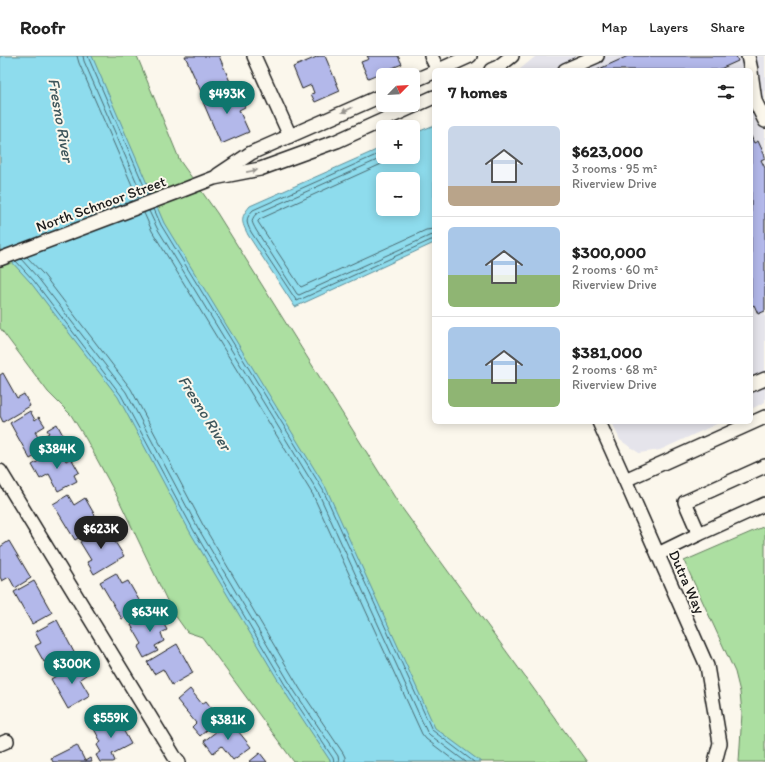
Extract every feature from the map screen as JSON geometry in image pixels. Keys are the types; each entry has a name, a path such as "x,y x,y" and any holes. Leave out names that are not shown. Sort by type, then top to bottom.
{"street":[{"path":"254,56 290,136"},
{"path":"431,56 437,68"},
{"path":"443,68 470,56"},
{"path":"496,68 512,56"},
{"path":"570,68 597,56"},
{"path":"748,56 750,68"},
{"path":"420,78 432,73"},
{"path":"753,86 755,101 765,121"},
{"name":"North Schnoor Street","path":"214,178 251,153 376,97"},
{"name":"North Schnoor Street","path":"0,259 214,178 260,169 337,141 432,98"},
{"path":"753,384 765,379"},
{"path":"753,422 765,417"},
{"name":"Dutra Way","path":"600,424 707,666 720,743 715,762"},
{"path":"625,480 749,424"},
{"path":"699,534 685,502 765,466"},
{"path":"0,471 172,760"},
{"path":"658,554 765,504"}],"shaded area":[{"path":"536,56 765,56 765,402 753,408 753,68 521,68"},
{"path":"613,424 717,424 660,450 639,453 620,440"}],"green space":[{"path":"0,56 137,56 180,161 217,213 399,504 587,762 294,762 202,637 187,632 172,611 119,500 86,439 71,415 48,392 0,328"},
{"path":"765,526 765,762 739,762 742,713 740,692 735,672 684,561"}],"water":[{"name":"Fresno River","path":"0,56 92,56 164,223 326,488 435,728 481,762 331,762 288,697 190,532 118,397 31,283 0,249"},
{"path":"432,126 432,244 295,307 248,235 243,223 243,217 250,206 376,150 376,164 420,164 420,131"}],"building":[{"path":"185,56 219,56 231,84 203,96"},
{"path":"319,56 325,56 340,91 315,102 311,94 314,93 311,85 302,89 293,67"},
{"path":"367,56 398,56 402,64 392,68 376,68 376,75 368,78 361,62 369,59"},
{"path":"628,56 736,56 738,61 722,68 601,68"},
{"path":"236,87 245,107 239,110 249,132 221,144 203,102"},
{"path":"753,141 754,143 758,141 765,156 765,158 761,160 765,168 765,311 758,314 754,305 753,306"},
{"path":"3,373 17,398 24,394 30,406 3,422 0,416 0,375"},
{"path":"30,411 35,420 39,417 45,426 35,432 39,439 49,433 47,430 57,424 65,439 30,459 10,423"},
{"path":"59,449 66,461 71,458 79,472 74,475 77,481 58,491 49,474 40,479 32,465"},
{"path":"68,495 74,505 85,498 100,524 75,540 53,504"},
{"path":"105,526 124,556 94,574 87,562 91,560 80,542"},
{"path":"9,541 31,578 15,588 9,577 2,581 0,577 0,547"},
{"path":"116,573 122,584 128,581 143,607 122,619 100,582"},
{"path":"34,581 52,613 32,624 14,592"},
{"path":"157,611 167,630 161,633 164,641 155,646 158,651 144,658 138,647 142,644 131,625"},
{"path":"57,620 77,658 62,666 56,656 44,662 35,646 41,643 35,632"},
{"path":"177,644 193,673 172,685 163,669 154,674 147,662"},
{"path":"82,661 89,673 80,679 90,696 68,709 51,679"},
{"path":"190,689 202,704 206,701 220,719 200,736 192,727 196,723 177,700"},
{"path":"115,715 131,744 112,754 115,761 100,762 96,755 101,752 97,745 101,742 93,727"},
{"path":"230,721 251,747 233,760 222,746 213,753 204,741"},
{"path":"77,745 85,761 90,758 92,762 53,762 51,758"},
{"path":"260,753 267,762 249,762"}]}
